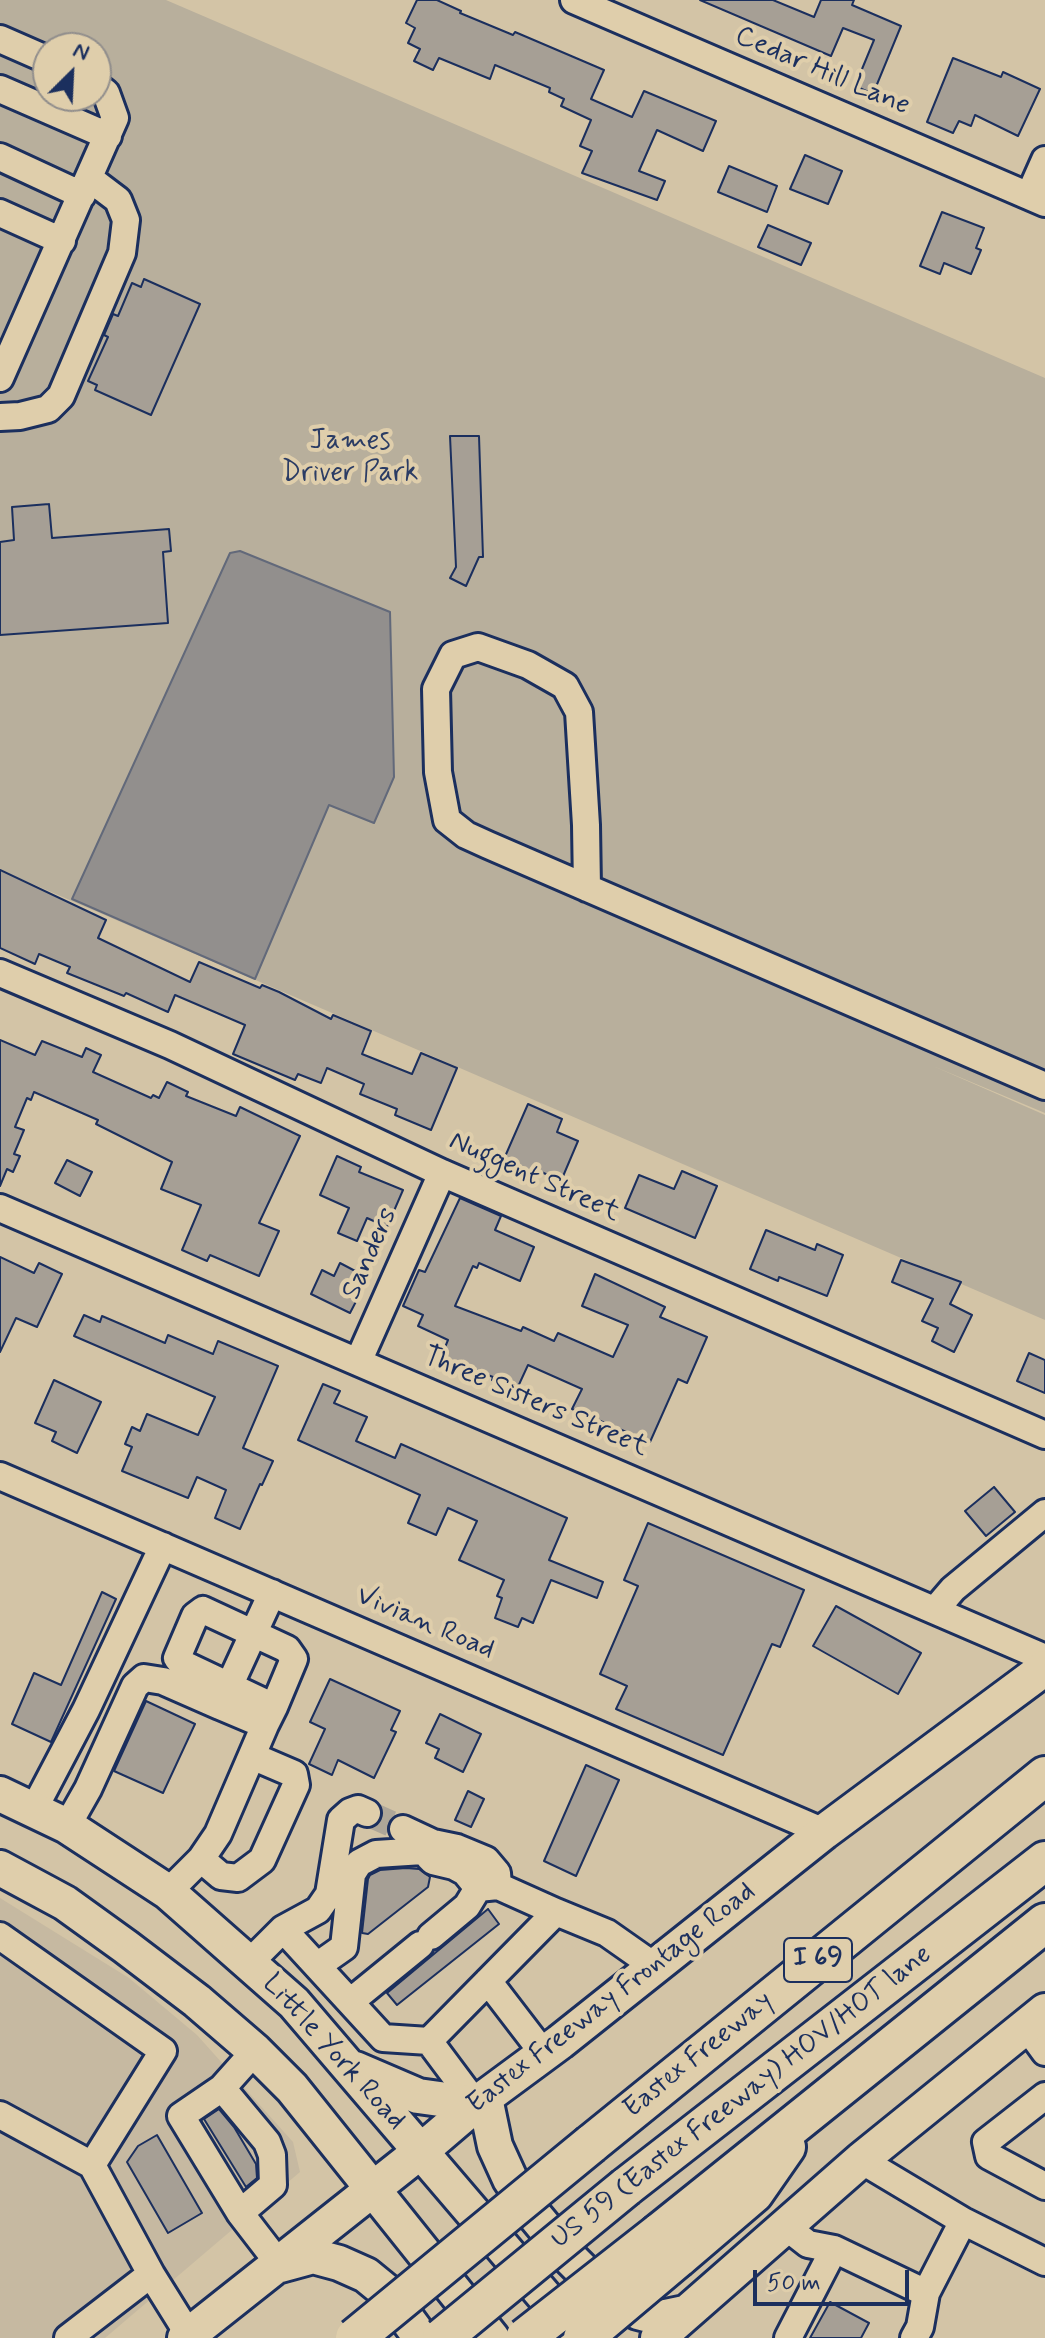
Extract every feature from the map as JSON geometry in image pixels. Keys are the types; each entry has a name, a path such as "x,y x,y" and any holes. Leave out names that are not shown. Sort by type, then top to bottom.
{"highway":[{"name":"Eastex Freeway","path":"355,2338 1045,1776"},
{"name":"US 59 (Eastex Freeway) HOV/HOT lane","path":"442,2338 626,2187 1045,1861"},
{"path":"582,2338 668,2245 810,2112 1045,1923"},
{"path":"525,2338 668,2245"}],"main road":[{"name":"Eastex Freeway Frontage Road","path":"187,2336 824,1832 1045,1668"},
{"name":"Little York Road","path":"0,1794 67,1826 168,1892 294,2003 582,2338"},
{"name":"Little York Road","path":"0,1868 65,1903 197,2001 255,2051 292,2088 492,2338"},
{"path":"658,2338 696,2314 785,2226 861,2160 1039,2030"},
{"path":"349,2067 418,2096 481,2101 495,2146 510,2179 531,2211 570,2258 603,2291 638,2312 661,2318 696,2314"},
{"path":"280,2265 313,2256 366,2275 388,2293 421,2338"}],"street":[{"name":"Cedar Hill Lane","path":"574,0 1037,199"},
{"path":"0,39 32,53"},
{"path":"0,89 108,136"},
{"path":"0,378 8,338 62,241 115,118 112,110"},
{"path":"0,157 118,200 126,220 122,253 61,396 48,409 0,417"},
{"path":"1037,199 1045,160"},
{"path":"0,213 62,241"},
{"path":"587,888 579,712 565,686 528,665 478,647 453,655 436,689 438,772 447,820 466,835 587,888 1045,1086"},
{"name":"Nuggent Street","path":"0,973 170,1045 442,1173 1045,1435"},
{"name":"Sanders","path":"358,1362 442,1173"},
{"name":"Three Sisters Street","path":"0,1208 1045,1658"},
{"name":"Vivian Road","path":"0,1476 824,1832"},
{"path":"935,1610 953,1589 1045,1513"},
{"path":"34,1809 86,1710 163,1546"},
{"path":"221,1571 203,1610 195,1616 177,1658 225,1696"},
{"path":"225,1696 272,1593"},
{"path":"168,1892 201,1859 218,1834 294,1659 287,1649 203,1610"},
{"path":"67,1826 88,1789 135,1686 144,1678 225,1696 269,1716"},
{"path":"201,1859 221,1876 238,1878 262,1860 296,1785 294,1774 252,1756"},
{"path":"324,1902 341,1820 358,1809 367,1813"},
{"path":"403,1829 428,1847"},
{"path":"249,1963 283,1929 324,1902 359,1863 376,1854 428,1847 457,1848 486,1860 497,1873 488,1887 350,2002"},
{"path":"294,2003 344,1947 352,1874"},
{"path":"488,1887 607,1933 654,1966"},
{"path":"429,2041 556,1912"},
{"path":"283,1929 383,2038 429,2041 481,2101"},
{"path":"0,1936 163,2051 92,2165"},
{"path":"488,1981 544,2054"},
{"path":"349,2067 383,2038"},
{"path":"255,2051 222,2088 181,2116 240,2213 280,2265"},
{"path":"222,2088 267,2142 272,2155 273,2185 240,2213"},
{"path":"1045,2096 986,2142 989,2156 1045,2186"},
{"path":"0,2115 92,2165 187,2336"},
{"path":"861,2160 963,2221 1045,2262"},
{"path":"914,2338 920,2327 926,2293 963,2221"},
{"path":"785,2226 808,2244 834,2249 926,2293"},
{"path":"788,2338 834,2249"},
{"path":"68,2338 151,2274"}],"shaded area":[{"path":"240,551 390,612 394,777 374,823 329,805 255,979 72,899 230,553"},
{"path":"0,1898 129,1978 197,2035 293,2142 300,2172 105,2338 0,2338"}],"green space":[{"name":"James Driver Park","path":"0,0 166,0 1045,378 1045,1113 933,1066 1045,1115 1045,1320 0,870"}],"building":[{"path":"417,0 437,0 460,13 513,35 515,32 604,70 591,99 632,117 644,91 716,121 703,151 657,130 639,171 665,181 657,200 582,173 592,151 580,146 591,120 561,106 564,99 549,92 550,88 495,65 490,79 439,58 433,70 414,61 420,49 408,43 415,28 406,23"},
{"path":"700,0 773,0 814,17 821,0 854,0 852,5 901,26 873,94 855,86 874,40 843,28 831,56"},
{"path":"953,58 1001,77 1003,72 1040,89 1018,136 975,115 971,126 959,121 953,133 927,122"},
{"path":"805,155 842,171 828,204 790,189"},
{"path":"729,166 777,186 767,212 718,192"},
{"path":"942,212 984,228 976,248 981,250 971,274 944,263 940,274 920,266"},
{"path":"768,225 811,243 801,265 758,247"},
{"path":"144,279 200,304 151,415 95,390 97,385 88,381 108,337 104,335 113,314 118,316 132,283 141,287"},
{"path":"450,436 479,436 483,557 479,557 466,586 450,578 456,567"},
{"path":"49,504 52,538 169,529 171,551 163,552 168,623 0,635 0,542 14,540 12,507"},
{"path":"0,870 106,920 98,938 190,982 199,962 260,988 262,985 279,992 331,1019 333,1015 371,1031 362,1054 412,1074 421,1053 457,1068 431,1130 395,1115 397,1109 360,1094 364,1084 327,1068 321,1083 298,1074 295,1080 233,1054 245,1025 175,995 168,1012 126,993 124,996 67,973 70,967 39,954 35,964 0,948"},
{"path":"0,1040 35,1055 42,1041 82,1057 86,1048 101,1055 93,1072 151,1098 153,1095 159,1098 167,1082 188,1092 186,1096 236,1116 240,1107 300,1136 259,1223 279,1231 259,1276 210,1255 207,1261 182,1250 201,1205 161,1189 172,1162 96,1124 98,1120 34,1092 31,1100 27,1098 15,1127 24,1130 14,1154 20,1156 13,1172 7,1169 0,1186"},
{"path":"528,1104 562,1119 557,1132 578,1141 561,1181 537,1170 532,1182 500,1168"},
{"path":"337,1156 361,1167 359,1172 403,1190 387,1227 367,1218 357,1241 338,1233 349,1208 320,1195"},
{"path":"67,1160 92,1172 80,1196 55,1183"},
{"path":"682,1171 717,1186 695,1238 625,1208 639,1175 674,1189"},
{"path":"460,1198 501,1216 495,1230 534,1247 520,1281 479,1263 477,1268 473,1266 455,1306 521,1331 523,1327 554,1341 558,1333 613,1357 628,1325 582,1306 595,1274 665,1307 660,1317 707,1337 687,1383 678,1379 650,1442 572,1409 582,1389 528,1365 516,1391 492,1380 493,1377 441,1357 448,1340 418,1326 423,1315 403,1306 419,1270 425,1272"},
{"path":"766,1230 815,1250 817,1244 843,1255 827,1296 750,1269"},
{"path":"0,1257 34,1273 39,1263 62,1274 37,1327 16,1318 0,1352"},
{"path":"901,1260 961,1282 950,1304 972,1315 954,1352 932,1341 938,1328 922,1321 933,1299 892,1282"},
{"path":"340,1263 359,1273 354,1284 363,1288 350,1313 311,1294 322,1270 334,1276"},
{"path":"84,1315 100,1322 102,1316 165,1343 168,1335 213,1354 218,1341 278,1366 243,1448 273,1461 240,1529 215,1518 226,1490 197,1477 188,1498 122,1471 132,1447 125,1444 132,1427 140,1431 147,1414 198,1435 215,1397 74,1336"},
{"path":"1029,1353 1045,1360 1045,1393 1017,1381"},
{"path":"54,1380 101,1402 77,1453 52,1441 56,1432 35,1423"},
{"path":"323,1384 340,1391 334,1403 367,1417 356,1441 395,1458 401,1444 567,1518 549,1560 603,1582 597,1598 551,1580 533,1623 522,1618 518,1627 495,1618 502,1598 497,1596 504,1580 459,1560 477,1521 448,1508 436,1535 408,1523 420,1495 298,1440"},
{"path":"994,1487 1015,1512 986,1536 965,1511"},
{"path":"648,1523 804,1590 780,1647 772,1644 723,1755 616,1709 627,1686 600,1674 638,1586 624,1580"},
{"path":"102,1592 116,1599 51,1742 12,1724 34,1673 61,1685"},
{"path":"836,1606 921,1653 898,1694 813,1646"},
{"path":"330,1679 400,1711 391,1730 396,1732 374,1778 338,1760 332,1775 309,1764 325,1729 310,1722"},
{"path":"146,1701 195,1724 163,1793 114,1771"},
{"path":"440,1714 481,1734 463,1772 435,1758 439,1749 426,1743"},
{"path":"586,1765 619,1780 576,1876 544,1861"},
{"path":"468,1791 484,1799 471,1827 455,1820"},
{"path":"419,1869 430,1877 428,1887 368,1934 362,1933 370,1875 380,1870"},
{"path":"488,1909 499,1924 397,2005 387,1993"},
{"path":"219,2109 256,2164 257,2178 246,2187 204,2119"},
{"path":"157,2135 202,2213 168,2233 127,2162 138,2146"},
{"path":"830,2302 869,2323 861,2338 810,2338"}],"tunnel":[{"path":"367,1813 403,1829"}]}
